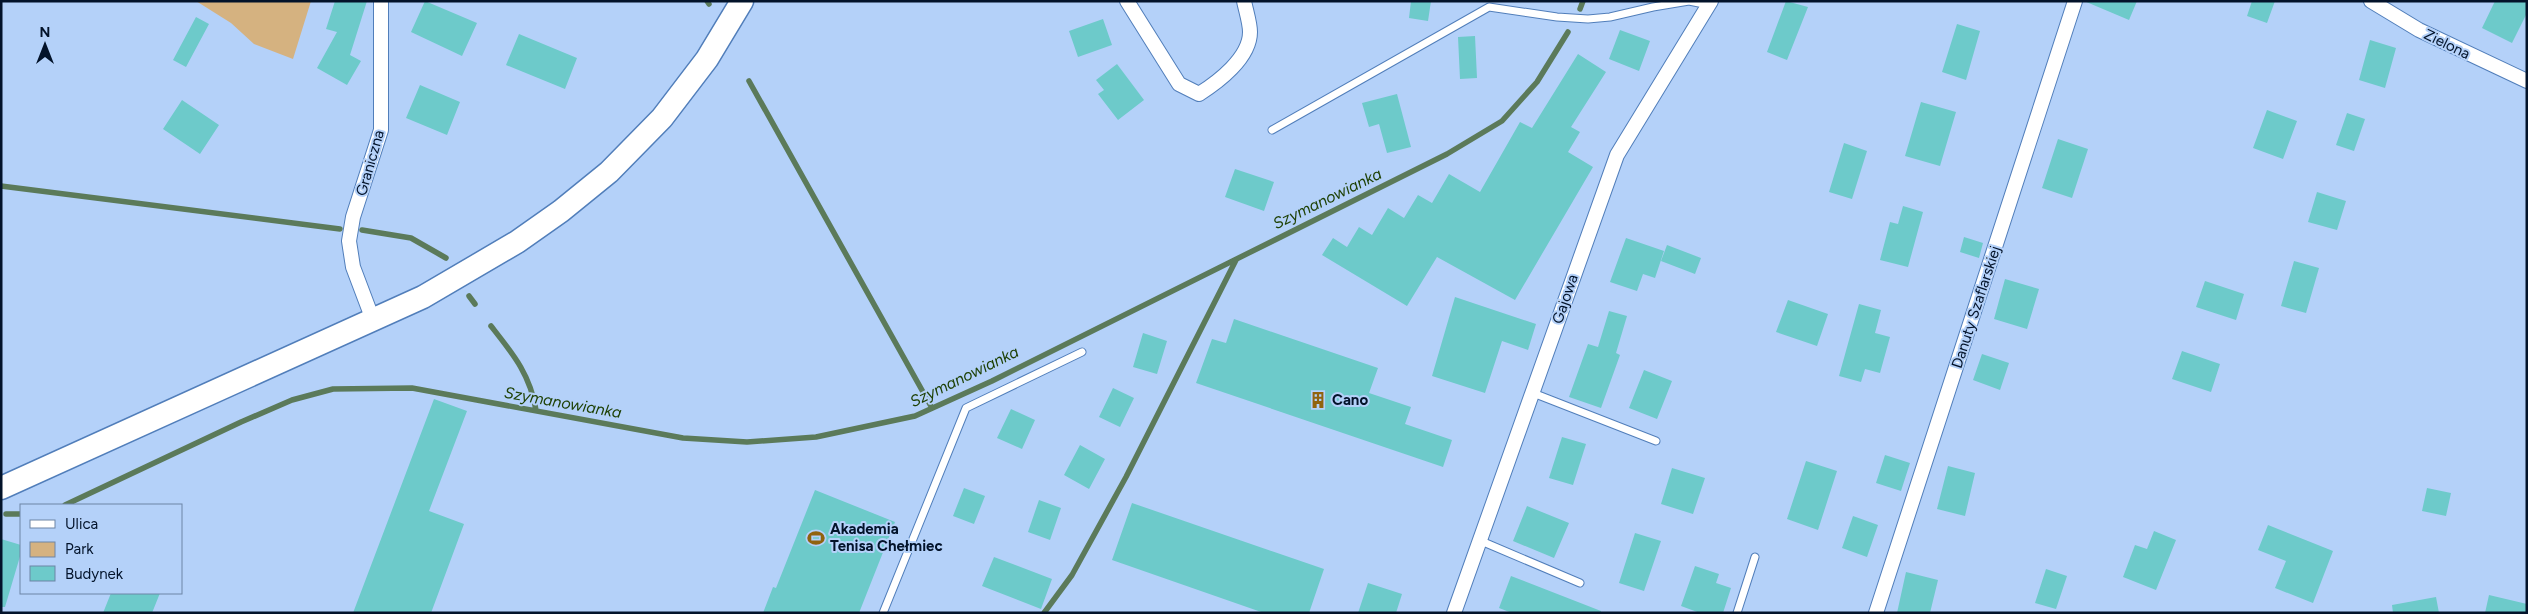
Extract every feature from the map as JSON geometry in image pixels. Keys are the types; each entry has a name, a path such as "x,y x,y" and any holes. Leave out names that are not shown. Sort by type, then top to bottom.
{"main road":[{"path":"1,488 423,297 509,247 561,211 609,172 662,118 707,59 742,1"}],"street":[{"name":"Graniczna","path":"373,320 353,267 349,241 353,217 381,130 381,1"},
{"path":"1127,1 1179,84 1199,94 1218,82 1241,57 1250,33 1244,1"},
{"name":"Danuty Szaflarskiej","path":"1876,613 2075,1"},
{"name":"Zielona","path":"2371,1 2419,30 2527,81"},
{"name":"Gajowa","path":"1454,613 1533,394 1584,243 1618,154 1710,3"}],"lane":[{"path":"1272,130 1489,7 1557,17 1588,19 1610,17 1689,1 1710,3"},
{"path":"882,613 966,408 1082,352"},
{"path":"1533,394 1656,441"},
{"path":"1480,541 1580,582"},
{"path":"1737,613 1755,557"}],"green space":[{"path":"196,1 311,1 293,59 254,44 231,23"}],"building":[{"path":"335,1 367,1 350,55 361,61 347,85 317,68 337,32 326,29"},
{"path":"425,1 477,23 462,56 411,32"},
{"path":"1411,1 1431,1 1428,21 1409,18"},
{"path":"1786,1 1808,7 1787,60 1767,52"},
{"path":"2084,1 2137,1 2129,20"},
{"path":"2252,1 2275,1 2267,23 2247,16"},
{"path":"2495,1 2527,1 2527,13 2512,43 2482,28"},
{"path":"196,17 209,24 186,67 173,60"},
{"path":"1103,19 1112,45 1078,57 1069,31"},
{"path":"1957,24 1980,31 1966,80 1942,72"},
{"path":"1620,30 1650,41 1639,71 1609,59"},
{"path":"519,34 577,58 565,89 506,65"},
{"path":"1475,36 1477,78 1460,79 1458,37"},
{"path":"2370,40 2396,48 2385,88 2359,80"},
{"path":"1578,54 1606,72 1571,127 1580,132 1568,152 1593,167 1515,300 1437,257 1407,306 1322,255 1333,238 1347,247 1359,227 1372,235 1388,208 1404,218 1418,195 1432,203 1449,174 1480,192 1520,122 1532,128"},
{"path":"1117,64 1144,100 1118,120 1098,94 1104,90 1096,80"},
{"path":"420,85 460,102 447,135 406,118"},
{"path":"1397,94 1411,147 1387,153 1379,124 1369,127 1362,103"},
{"path":"182,100 219,125 200,154 163,129"},
{"path":"1921,102 1956,112 1940,166 1905,156"},
{"path":"2267,110 2297,121 2283,159 2253,148"},
{"path":"2347,113 2365,119 2354,151 2336,145"},
{"path":"2058,139 2088,149 2072,198 2042,188"},
{"path":"1844,143 1867,151 1852,199 1829,192"},
{"path":"1235,169 1274,182 1264,211 1225,197"},
{"path":"2317,192 2346,201 2337,230 2308,222"},
{"path":"1903,206 1923,212 1908,267 1880,260 1890,222 1898,224"},
{"path":"1964,237 1983,243 1979,258 1960,252"},
{"path":"1626,238 1664,251 1655,278 1643,274 1637,291 1610,282"},
{"path":"1667,245 1701,258 1695,274 1661,261"},
{"path":"2294,261 2319,268 2306,313 2281,306"},
{"path":"2005,279 2039,289 2027,329 1994,319"},
{"path":"2205,281 2244,294 2236,320 2196,307"},
{"path":"1455,297 1536,324 1528,350 1502,341 1485,393 1432,376"},
{"path":"1788,300 1828,314 1817,346 1776,332"},
{"path":"1859,304 1881,310 1875,333 1890,337 1880,373 1865,369 1861,382 1839,376"},
{"path":"1609,311 1627,316 1616,353 1620,355 1601,408 1569,397 1588,344 1598,347"},
{"name":"Cano","path":"1234,319 1378,368 1369,393 1411,407 1405,424 1452,440 1443,467 1196,383 1212,339 1226,343"},
{"path":"1143,333 1167,341 1157,374 1133,367"},
{"path":"2182,351 2220,364 2211,392 2172,379"},
{"path":"1982,354 2009,363 2000,390 1973,380"},
{"path":"1644,370 1672,381 1657,419 1629,408"},
{"path":"1113,388 1134,398 1120,427 1099,417"},
{"path":"434,399 467,411 429,511 464,524 431,613 353,613"},
{"path":"1011,409 1035,420 1022,449 997,438"},
{"path":"1562,437 1586,444 1573,485 1549,478"},
{"path":"1080,445 1105,459 1089,489 1064,475"},
{"path":"1885,455 1910,463 1901,491 1876,483"},
{"path":"1806,461 1837,471 1818,530 1787,519"},
{"path":"1948,466 1975,473 1965,516 1937,509"},
{"path":"1672,468 1705,478 1693,514 1661,504"},
{"path":"964,488 985,496 974,524 953,516"},
{"path":"2427,488 2451,493 2446,516 2422,511"},
{"path":"815,490 895,522 859,613 763,613 773,587 776,588"},
{"path":"1039,500 1061,508 1050,540 1028,532"},
{"path":"1132,503 1324,569 1309,613 1264,613 1112,560"},
{"path":"1527,506 1569,523 1554,558 1513,541"},
{"path":"1853,516 1878,525 1867,557 1842,548"},
{"path":"2268,525 2333,551 2313,603 2275,588 2286,561 2258,550"},
{"path":"2154,531 2176,540 2156,590 2123,577 2135,545 2147,549"},
{"path":"1635,533 1661,541 1644,591 1619,583"},
{"path":"1,539 20,545 20,556 5,607 1,607"},
{"path":"994,557 1052,579 1041,609 982,586"},
{"path":"1695,566 1719,574 1716,583 1731,588 1723,613 1700,613 1681,606"},
{"path":"2046,569 2067,576 2056,609 2035,603"},
{"path":"1906,572 1938,580 1930,613 1897,613"},
{"path":"1511,576 1601,611 1601,613 1512,613 1499,608"},
{"path":"1368,583 1402,594 1396,613 1358,613"},
{"path":"111,594 160,594 152,613 103,613"},
{"path":"2489,595 2527,604 2527,613 2485,613"},
{"path":"2436,597 2439,613 2393,613 2392,605"}],"waterway":[{"name":"Szymanowianka","path":"1580,9 1583,1"},
{"name":"Szymanowianka","path":"67,504 241,422 292,400 333,389 412,388 683,438 747,442 816,437 915,416 992,381 1447,154 1502,121 1537,82 1568,32"},
{"path":"749,81 932,408"},
{"path":"1,186 340,229"},
{"path":"362,230 411,238 446,258"},
{"path":"1044,613 1072,575 1126,477 1236,260"},
{"path":"469,296 475,304"},
{"path":"491,326 520,365 530,386 536,410"},
{"path":"6,514 20,514"}],"place":[{"name":"Cano","path":"1318,400"},
{"name":"Akademia Tenisa Chełmiec","path":"816,538"}]}
